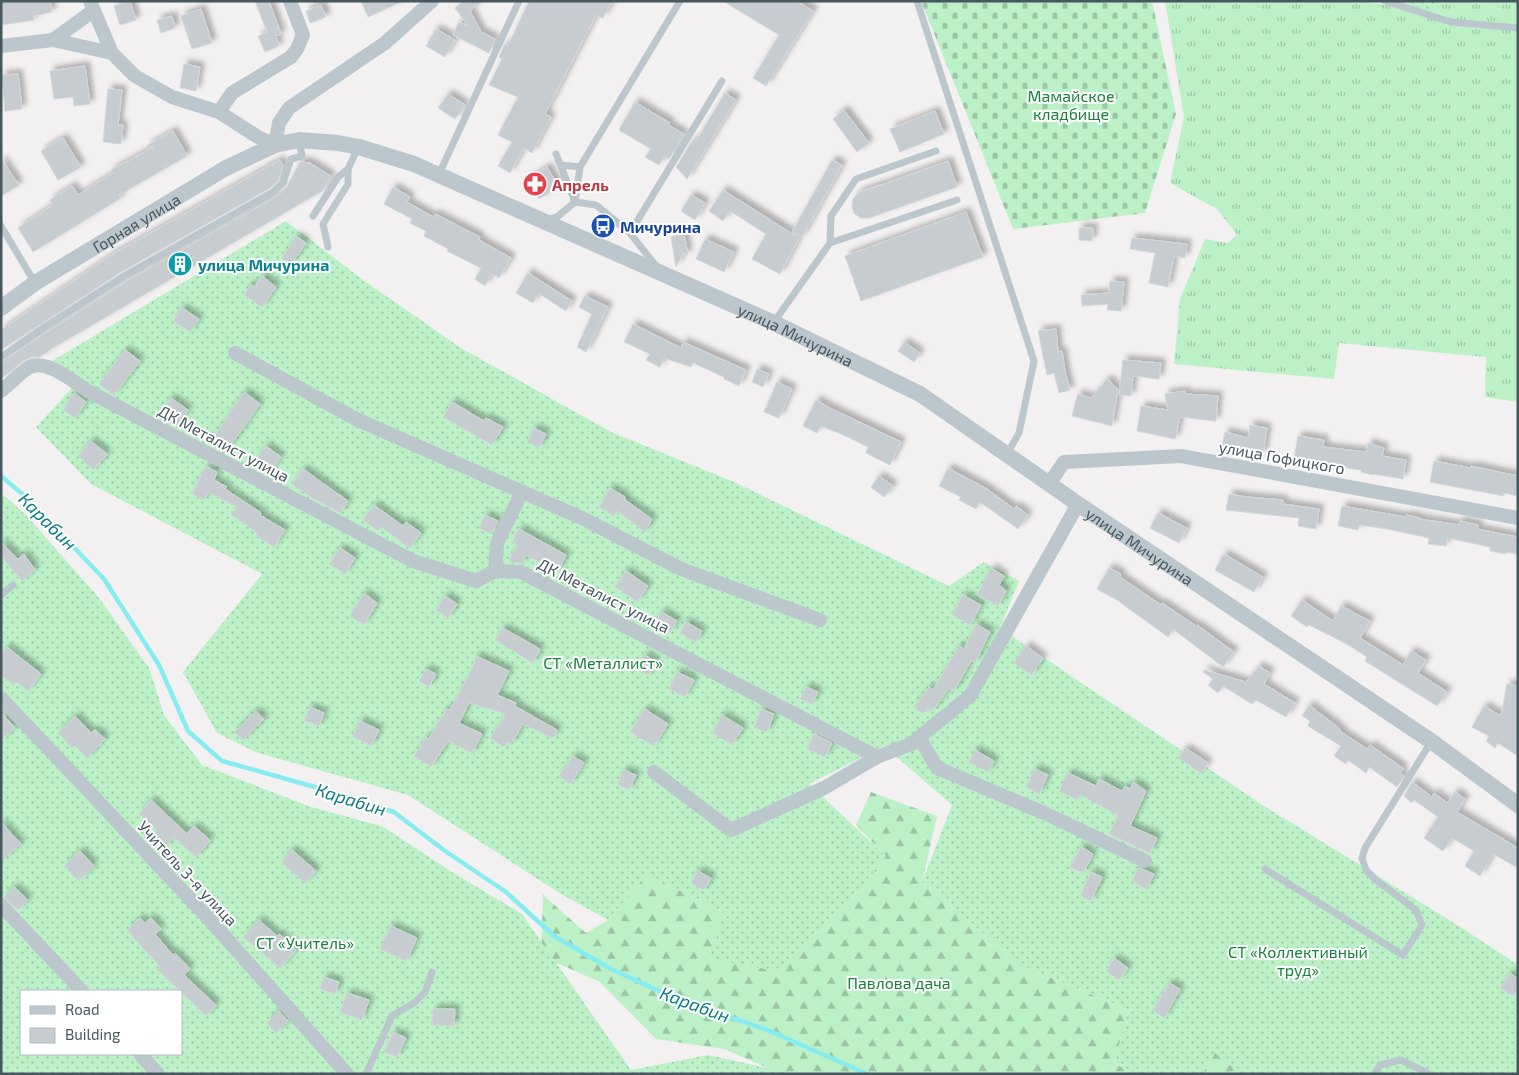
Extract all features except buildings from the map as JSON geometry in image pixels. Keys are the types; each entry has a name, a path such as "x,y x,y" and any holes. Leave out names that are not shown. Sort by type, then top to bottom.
{"street":[{"path":"219,112 232,93 290,56 297,49 303,34 290,1"},
{"path":"53,40 91,6 112,53 135,76 172,97 219,112 274,145 279,124 289,108 384,43 432,1"},
{"path":"1,46 53,40 112,53"},
{"name":"улица Мичурина","path":"274,145 299,140 313,140 359,147 414,164 774,323 920,394 1078,504 1431,742 1518,805"},
{"name":"Горная улица","path":"1,308 35,283 226,168 274,145"},
{"path":"235,353 358,420 584,519 681,569 820,620"},
{"name":"ДК Металист улица","path":"1,391 30,366 39,364 48,366 88,391 413,561 476,581 496,571 521,572 877,757"},
{"name":"улица Гофицкого","path":"1049,484 1064,462 1181,456 1518,518"},
{"path":"496,571 497,543 522,492"},
{"path":"654,772 731,830 824,788 877,757 911,744 970,696 1078,504"},
{"name":"Учитель 3-я улица","path":"1,698 208,918 347,1074"},
{"path":"919,737 938,768 1042,812 1145,862"},
{"path":"1,905 81,990"},
{"path":"141,1055 158,1074"}],"lane":[{"path":"439,174 519,1"},
{"path":"544,220 557,217 575,202 580,167 680,1"},
{"path":"917,1 1034,361 1019,433 1007,454"},
{"path":"1385,1 1452,22 1518,28"},
{"path":"630,233 722,81"},
{"path":"1,357 124,276 273,192 283,183 291,159 302,156 299,140"},
{"path":"313,216 338,177 348,169 359,147"},
{"path":"774,323 830,244 831,216 856,180 936,151"},
{"path":"556,154 575,202"},
{"path":"561,165 580,167"},
{"path":"328,247 323,224 348,184 348,169"},
{"path":"830,244 957,200"},
{"path":"575,202 596,205 630,233 662,274"},
{"path":"1,226 35,283"},
{"path":"1,596 13,585"},
{"path":"1265,869 1403,955 1422,925 1416,910 1376,880 1366,870 1362,858 1365,848 1431,742"},
{"path":"366,1074 392,1016 414,1003 425,992 432,972"},
{"path":"1375,1074 1380,1065 1401,1060 1429,1074"}],"green space":[{"name":"Мамайское кладбище","path":"921,1 1152,1 1176,114 1145,213 1013,229"},
{"path":"1165,1 1363,1 1386,5 1387,1 1518,1 1518,402 1485,397 1486,357 1339,343 1334,379 1174,364 1180,299 1205,239 1227,243 1237,235 1217,209 1170,183 1184,117"},
{"path":"1393,1 1438,1 1435,11"},
{"name":"СТ «Металлист»","path":"286,221 363,280 461,348 611,432 734,482 949,586 984,562 1019,581 1000,628 1264,806 1459,926 1518,965 1518,1074 1241,1074 1215,1053 1202,1074 1135,1074 1114,1063 1129,1010 1021,965 922,882 952,805 884,746 809,784 886,856 843,910 775,971 709,958 723,912 647,874 608,920 561,894 408,795 255,752 217,733 183,672 262,574 91,484 36,427 80,379 52,361"},
{"name":"СТ «Учитель»","path":"1,493 27,516 99,598 149,668 164,715 202,765 311,807 382,826 452,872 522,914 631,1070 708,1055 794,1074 1,1074"},
{"name":"Павлова дача","path":"871,792 937,816 922,882 1021,965 1129,1010 1114,1063 1135,1074 782,1074 724,1049 656,1039 600,982 541,956 543,895 586,933 608,920 647,874 723,912 886,856 856,825"},
{"path":"1215,1052 1241,1074 1202,1074"}],"waterway":[{"name":"Карабин","path":"1,476 27,498 104,579 159,665 188,731 222,761 322,789 394,812 445,851 506,892 554,936 611,969 672,997 770,1031 867,1074"}],"place":[{"name":"Апрель","path":"535,184"},
{"name":"Мичурина","path":"603,226"},
{"name":"улица Мичурина","path":"180,264"}],"park label":[{"name":"СТ «Коллективный труд»","path":"1298,960"}]}
